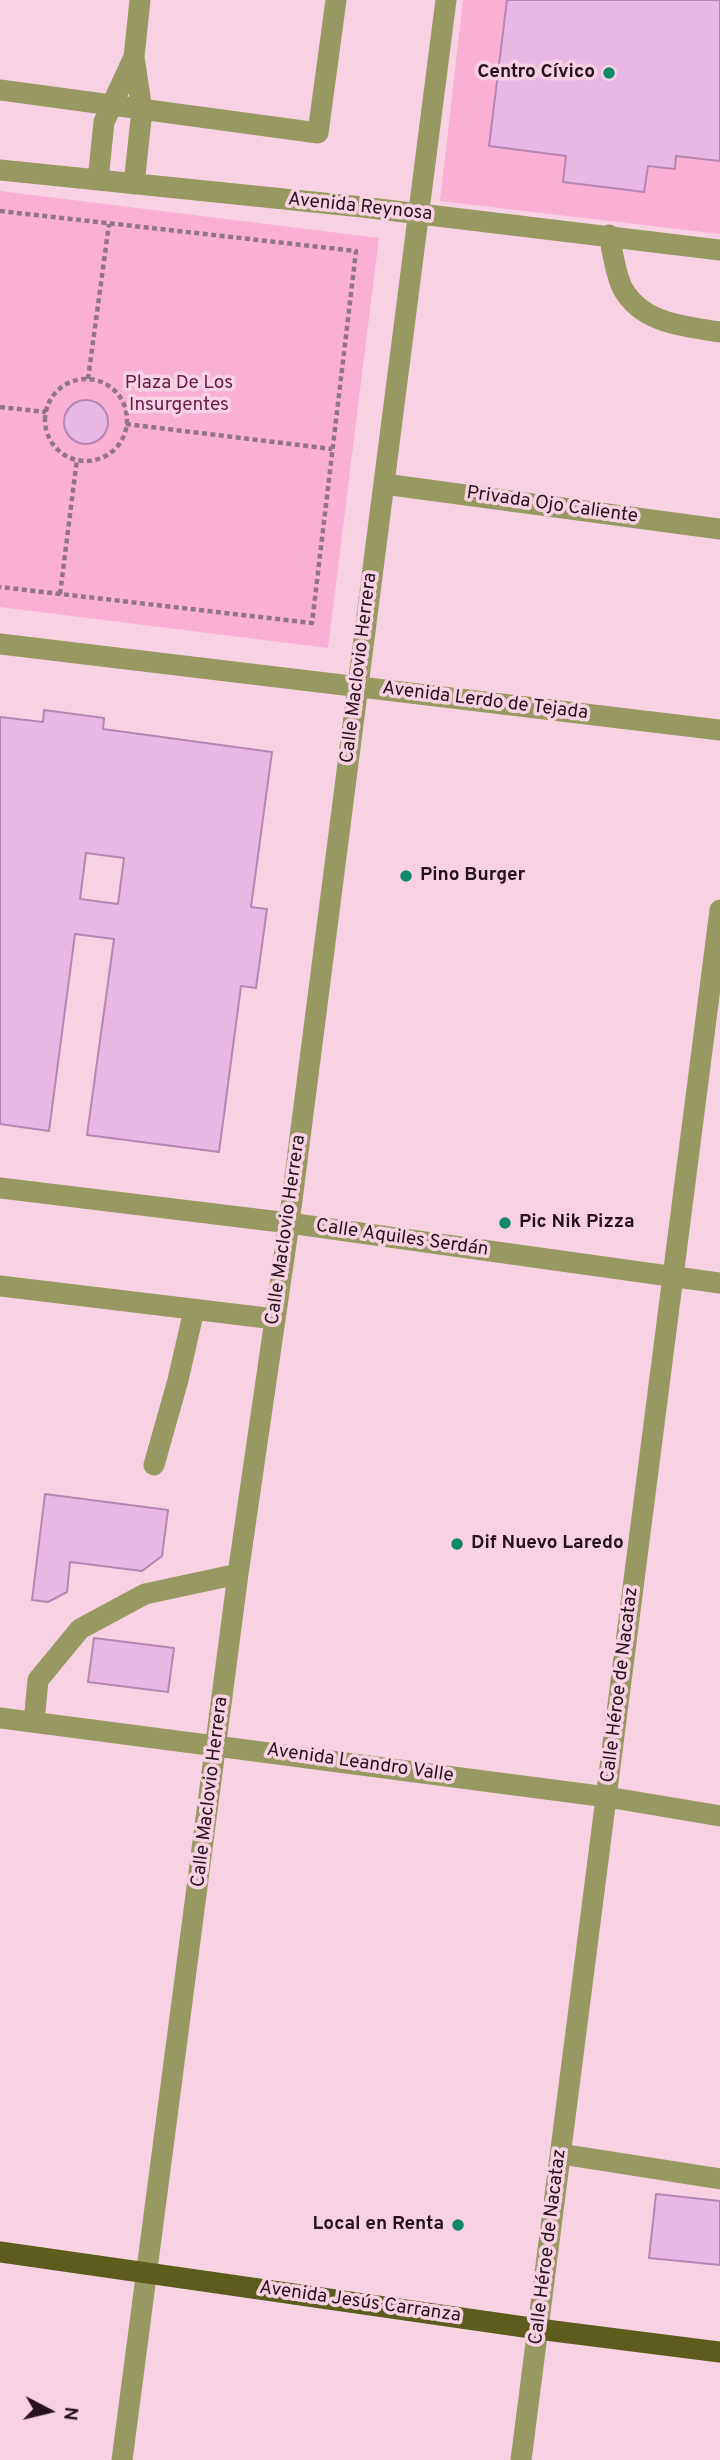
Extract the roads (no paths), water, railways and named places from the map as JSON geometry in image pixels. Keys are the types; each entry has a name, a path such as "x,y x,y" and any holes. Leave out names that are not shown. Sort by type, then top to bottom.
{"main road":[{"name":"Avenida Jesús Carranza","path":"0,2252 538,2329 720,2352"}],"street":[{"path":"134,184 142,110 134,57 140,0"},
{"path":"0,90 318,133 336,0"},
{"name":"Calle Maclovio Herrera","path":"122,2460 238,1573 289,1223 446,0"},
{"path":"98,180 104,122 134,57"},
{"name":"Avenida Reynosa","path":"0,170 609,235 720,250"},
{"path":"609,235 622,287 639,309 666,323 720,332"},
{"name":"Privada Ojo Caliente","path":"384,484 720,528"},
{"name":"Avenida Lerdo de Tejada","path":"0,644 720,730"},
{"name":"Calle Héroe de Nacataz","path":"521,2460 720,910"},
{"name":"Calle Aquiles Serdán","path":"0,1188 289,1223 720,1283"},
{"path":"0,1286 275,1319"},
{"path":"154,1465 194,1310"},
{"path":"34,1722 38,1680 80,1629 145,1594 238,1573"},
{"name":"Avenida Leandro Valle","path":"0,1718 607,1797 720,1816"},
{"path":"561,2154 720,2179"}],"place":[{"name":"Centro Cívico","path":"609,73"},
{"name":"Pino Burger","path":"406,876"},
{"name":"Pic Nik Pizza","path":"505,1223"},
{"name":"Dif Nuevo Laredo","path":"457,1544"},
{"name":"Local en Renta","path":"458,2225"}],"park label":[{"name":"Plaza De Los Insurgentes","path":"179,395"}]}
